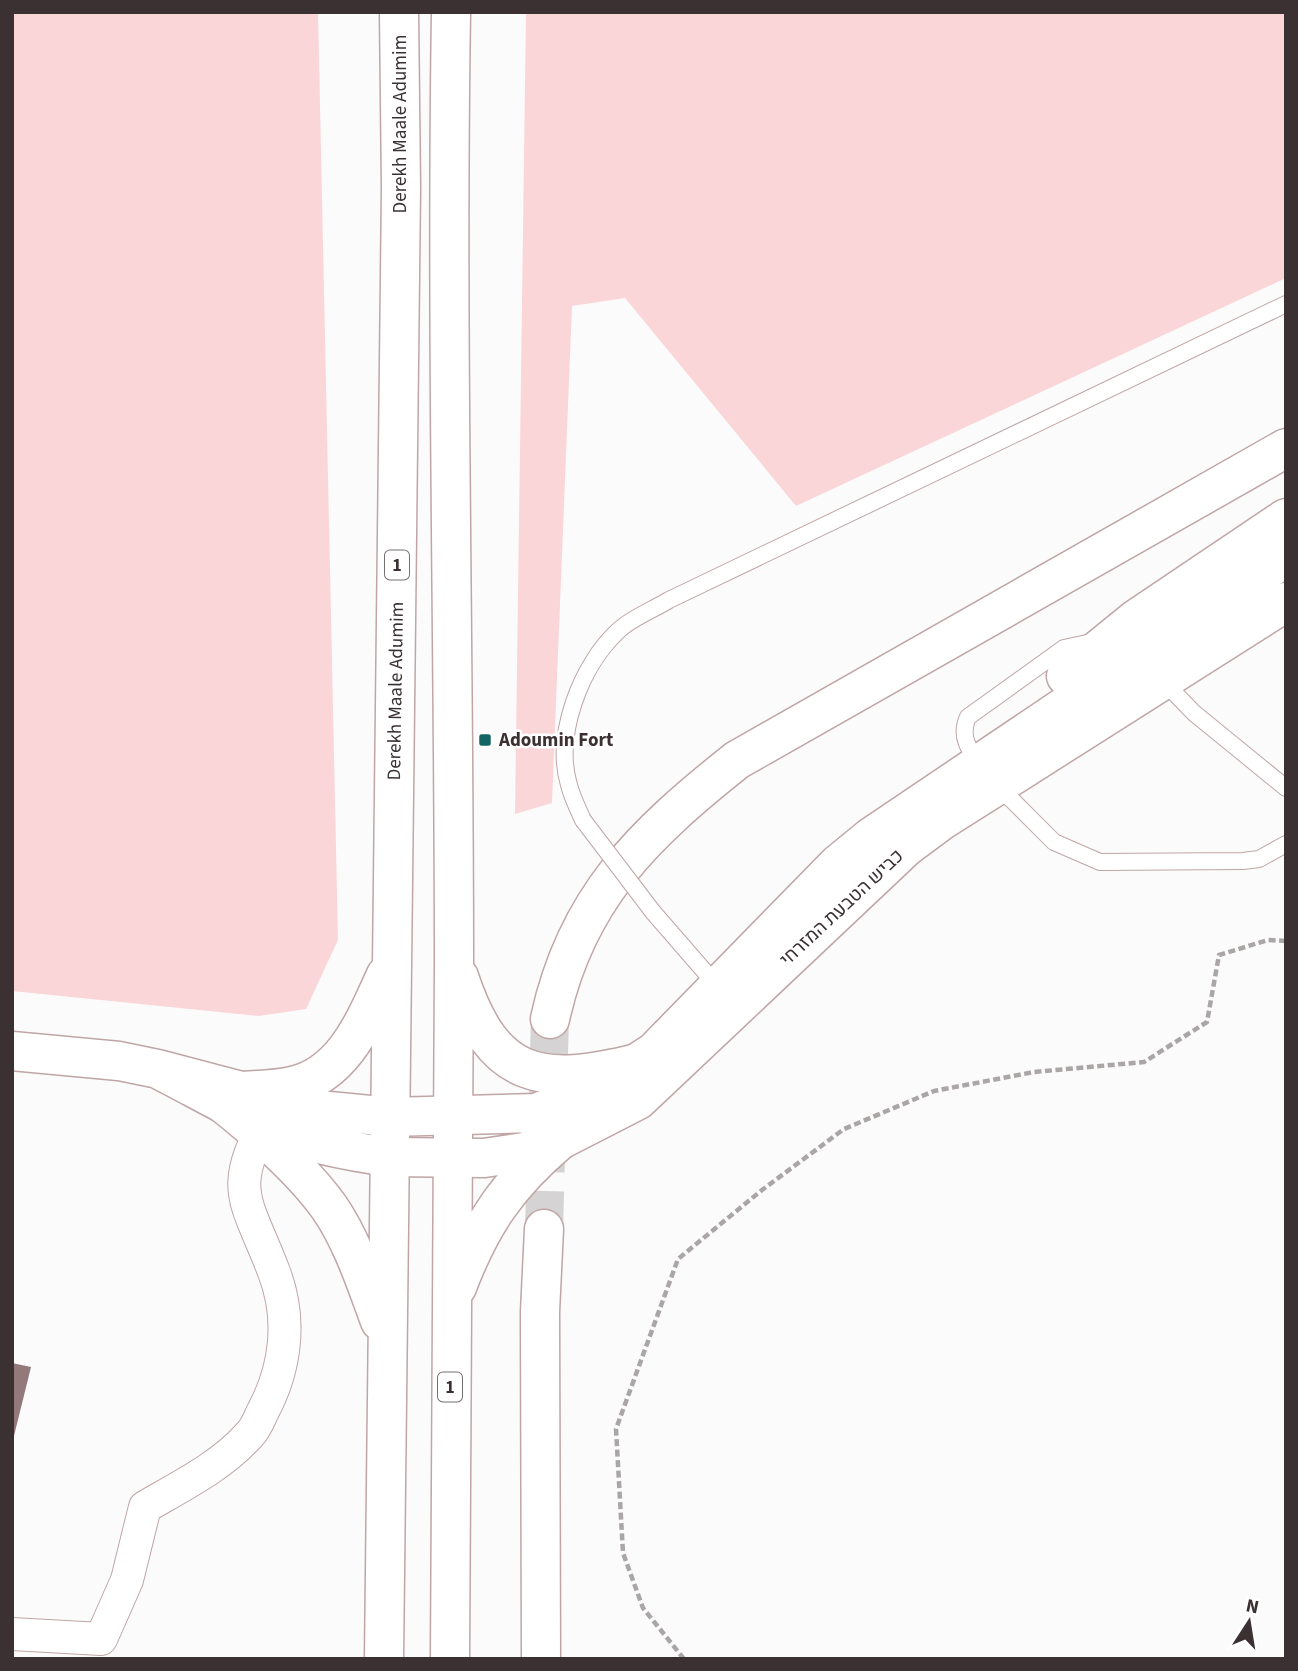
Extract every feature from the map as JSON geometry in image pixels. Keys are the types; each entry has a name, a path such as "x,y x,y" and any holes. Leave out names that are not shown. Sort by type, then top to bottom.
{"main road":[{"name":"Derekh Maale Adumim","path":"390,1117 401,217 399,12"},
{"name":"1","path":"450,1659 451,1158 468,1116 454,962 448,207 451,12"},
{"path":"550,1018 559,978 585,920 607,882 690,797 737,760 1286,448"},
{"path":"980,763 1063,678 1135,651 1204,571 1286,518"},
{"name":"כביש הטבעת המזרחי","path":"273,1111 390,1117 536,1112 600,1087 654,1052 727,998 906,846 980,763 1135,651 1286,557"},
{"name":"כביש הטבעת המזרחי","path":"1135,651 1286,602"},
{"name":"כביש הטבעת המזרחי","path":"273,1111 334,1148 389,1157 451,1158 524,1152 560,1140 638,1100 838,864 865,842 911,785 980,763"},
{"path":"273,1111 331,1066 357,1037 393,960"},
{"path":"454,962 477,1021 504,1058 542,1075 566,1076 593,1074 638,1063"},
{"path":"12,1051 108,1060 158,1069 273,1111 330,1208 362,1271 388,1342"},
{"path":"229,1096 273,1111"},
{"name":"1","path":"384,1659 390,1117"},
{"path":"449,1309 470,1253 490,1214 529,1166 560,1140"},
{"path":"541,1659 540,1312 544,1229"}],"street":[{"path":"12,1634 101,1639 127,1580 145,1507 213,1467 251,1433 275,1388 286,1339 282,1298 245,1204 243,1179 273,1111"}],"lane":[{"path":"727,998 653,912 583,820 568,783 566,739 576,694 595,657 619,629 669,600 1286,304"},
{"path":"1135,651 1194,713 1286,788"},
{"path":"980,763 1054,842 1100,862 1243,861 1259,859 1286,844"}],"path":[{"path":"684,1659 643,1608 623,1553 616,1429 678,1259 844,1129 934,1091 1034,1072 1144,1062 1207,1022 1220,955 1268,940 1286,941"}],"shaded area":[{"path":"12,12 318,12 338,940 306,1009 259,1016 12,991"},
{"path":"526,12 1286,12 1286,278 796,506 625,298 572,306 552,803 515,814"}],"building":[{"path":"12,1363 31,1367 13,1440 12,1440"}],"tunnel":[{"path":"544,1229 550,1019"}],"place":[{"name":"Adoumin Fort","path":"485,740"}]}
